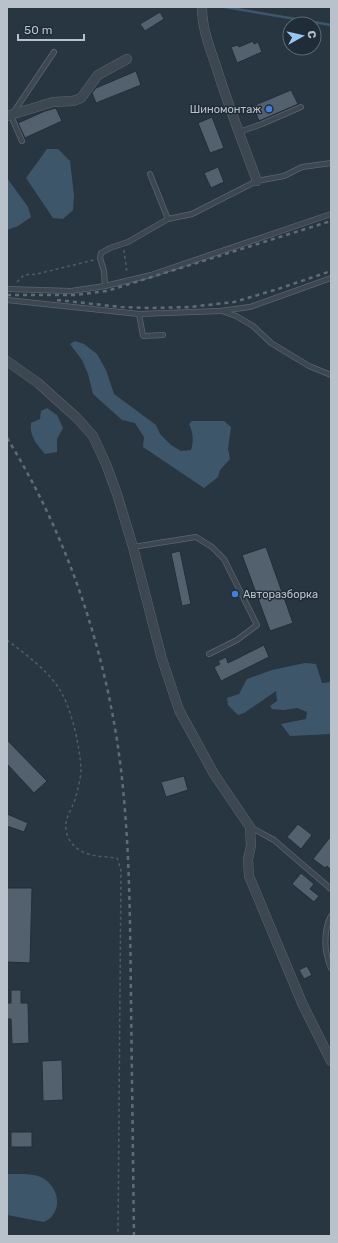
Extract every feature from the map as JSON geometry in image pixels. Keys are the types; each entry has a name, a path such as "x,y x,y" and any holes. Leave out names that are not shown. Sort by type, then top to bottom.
{"street":[{"path":"202,7 202,20 205,36 257,181"},
{"path":"9,116 53,102 73,101 81,98 98,75 127,59"},
{"path":"7,361 44,388 77,418 93,436 106,464 133,547 162,659 179,710 214,774 250,826 252,846 248,860 249,876 302,1003 331,1061"}],"lane":[{"path":"22,141 9,116 54,52"},
{"path":"239,132 301,107"},
{"path":"105,286 104,271 100,258 101,253 110,248 128,242 168,219 192,214 257,181 284,176 302,167 331,163"},
{"path":"150,174 168,219"},
{"path":"8,289 71,291 105,286 151,275 331,214"},
{"path":"7,300 139,314 220,311 250,306 331,278"},
{"path":"220,311 236,316 253,326 271,343 309,366 331,375"},
{"path":"139,314 143,336 163,335"},
{"path":"133,547 196,537 212,547 224,559 257,625 237,640 209,654"},
{"path":"250,826 274,840 331,889"},
{"path":"331,916 325,940 331,968"}],"path":[{"path":"122,244 128,280"},
{"path":"8,289 14,287 18,280 24,275 37,274 100,258"},
{"path":"7,640 40,666 59,687 69,708 78,746 81,770 76,797 65,823 69,838 80,852 97,856 117,858 121,870 118,1236"}],"water":[{"path":"47,149 58,149 70,161 74,195 73,210 63,219 53,218 26,178"},
{"path":"7,178 28,207 31,217 18,226 7,230"},
{"path":"75,341 84,344 97,354 106,370 114,394 156,425 160,434 171,445 181,451 191,450 193,437 189,424 192,421 224,421 231,427 228,449 230,459 220,470 218,477 204,488 143,447 144,437 135,423 122,420 93,394 88,374 82,360 70,344"},
{"path":"47,408 57,415 63,428 57,439 57,452 45,454 32,436 31,423 40,419 41,411"},
{"path":"305,663 316,664 322,683 331,682 331,734 290,736 281,724 306,719 307,712 297,708 284,710 272,709 270,706 277,701 276,691 244,713 238,715 228,705 227,698 239,694 247,679 272,670"},
{"path":"7,1174 33,1175 41,1177 50,1184 56,1194 57,1205 50,1218 44,1222 7,1215"}],"building":[{"path":"160,12 164,19 145,31 140,24"},
{"path":"253,41 254,44 258,42 262,52 237,63 231,47 238,45 239,47"},
{"path":"136,71 141,85 96,103 92,93 96,88"},
{"path":"291,90 298,104 259,121 253,106"},
{"path":"56,108 62,121 25,138 18,123 45,111"},
{"path":"212,117 224,148 210,153 198,123"},
{"path":"218,167 224,182 211,188 204,173"},
{"path":"266,547 293,623 270,631 242,555"},
{"path":"180,551 191,604 182,606 171,553"},
{"path":"264,645 269,657 221,681 214,667 220,664 218,661 226,657 228,663"},
{"path":"7,740 47,781 34,793 7,764"},
{"path":"184,776 188,790 166,797 161,782"},
{"path":"7,814 28,823 24,832 7,826"},
{"path":"298,824 312,835 301,849 287,837"},
{"path":"331,836 331,870 327,866 325,868 313,859"},
{"path":"301,873 314,884 310,889 319,896 314,902 292,884"},
{"path":"7,888 32,888 30,963 7,962"},
{"path":"307,966 312,975 304,979 299,970"},
{"path":"11,990 21,990 21,1003 28,1003 29,1043 12,1044 11,1019 7,1019 7,1003 11,1003"},
{"path":"62,1060 63,1100 43,1101 42,1061"},
{"path":"11,1132 32,1132 32,1147 11,1147"}],"waterway":[{"path":"225,7 331,25"}],"railway":[{"path":"7,295 76,295 107,291 331,221"},
{"path":"57,300 121,307 190,307 234,302 331,271"},
{"path":"7,438 47,511 79,590 103,672 119,754 123,785 129,878 134,1236"}],"place":[{"name":"Шиномонтаж","path":"269,109"},
{"name":"Авторазборка","path":"235,594"}]}
